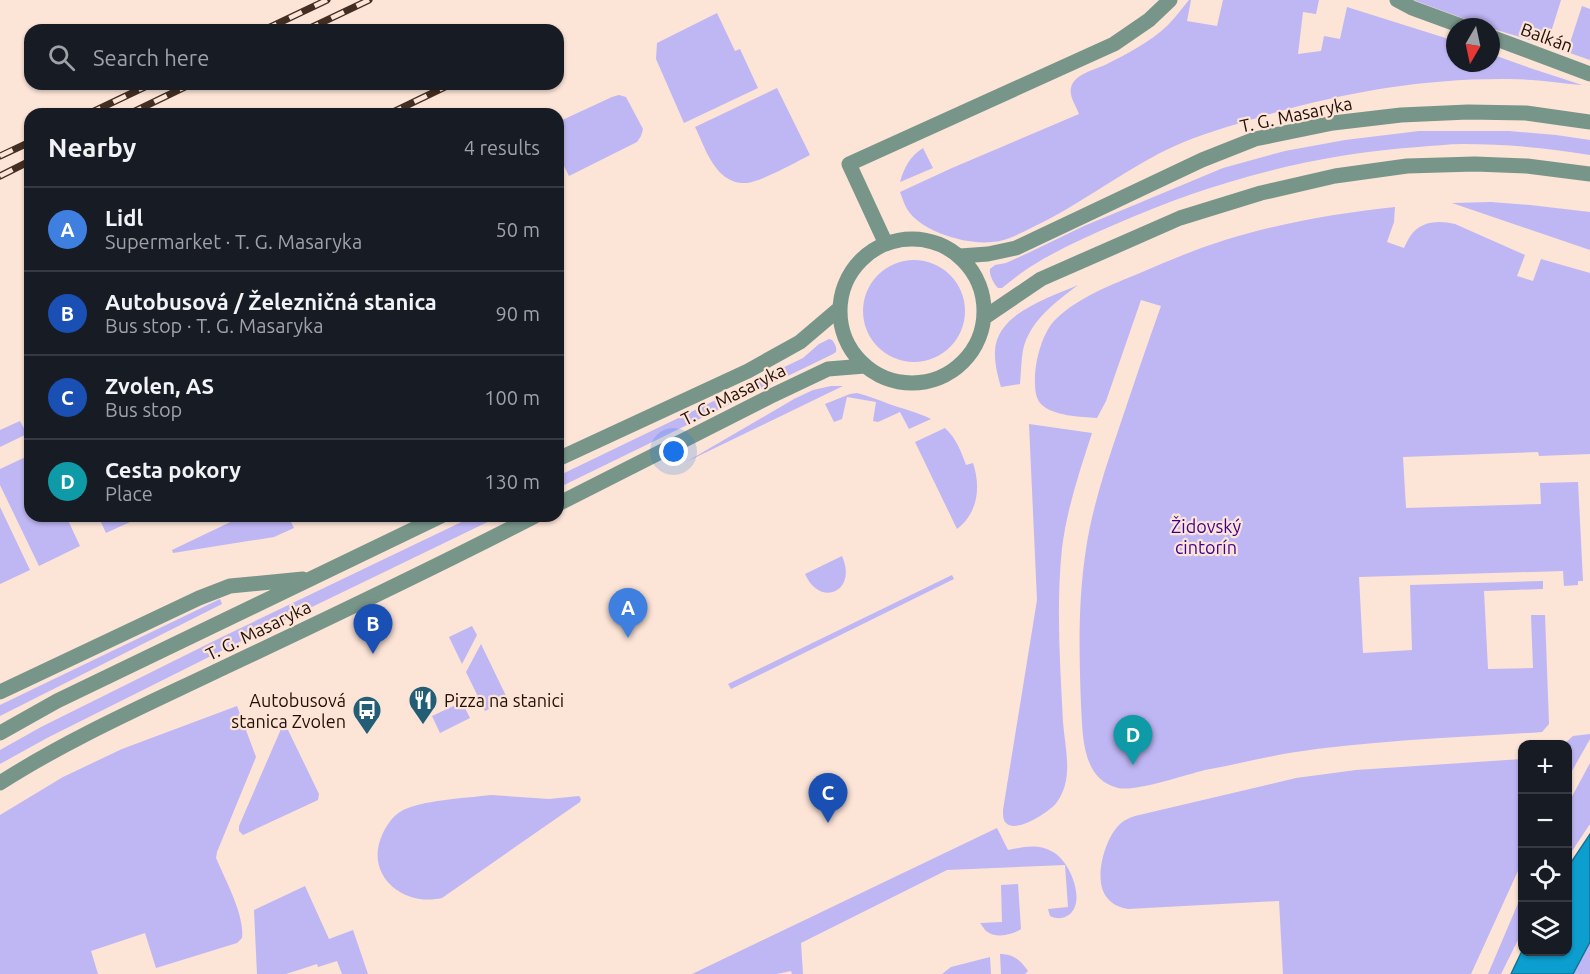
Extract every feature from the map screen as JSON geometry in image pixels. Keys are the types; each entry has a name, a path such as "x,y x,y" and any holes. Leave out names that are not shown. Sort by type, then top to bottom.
{"street":[{"path":"886,244 849,164 1114,44 1149,20 1170,0"},
{"path":"1397,0 1446,20"},
{"name":"Balkán","path":"1500,40 1590,74"},
{"name":"T. G. Masaryka","path":"960,256 988,254 1016,248 1202,160 1266,137 1333,123 1401,115 1468,112 1526,113 1590,122"},
{"path":"985,318 1041,279 1180,218 1261,193 1335,176 1407,166 1475,164 1527,166 1590,174"},
{"path":"898,240 924,240 949,248 960,256 968,264 980,284 985,306 985,318 980,336 971,354 957,368 940,378 920,383 900,382 881,377 865,366 850,349 842,329 840,308 845,284 850,274 866,256 898,240"},
{"name":"T. G. Masaryka","path":"564,456 748,371 800,342 840,308"},
{"name":"T. G. Masaryka","path":"564,501 828,369 865,366"},
{"name":"T. G. Masaryka","path":"0,733 57,701 429,522"},
{"name":"T. G. Masaryka","path":"0,783 94,730 420,574 523,522"},
{"name":"T. G. Masaryka","path":"0,692 188,603 230,586 311,579"}],"green space":[{"path":"1189,0 1191,0 1187,21 1217,26 1223,0 1319,0 1316,14 1303,12 1298,54 1321,51 1324,36 1340,39 1347,7 1446,38 1446,72 1500,72 1500,57 1582,85 1518,79 1443,81 1378,89 1313,102 1193,138 1144,162 1048,220 1017,235 997,241 970,241 945,235 923,224 907,209 900,192 1079,114 1071,91 1076,79 1138,47 1168,25"},
{"path":"1413,0 1561,0 1547,45 1500,31 1500,18 1462,18"},
{"path":"1582,6 1590,9 1590,60 1567,52"},
{"path":"717,13 735,51 740,49 758,88 684,123 656,59 657,43"},
{"path":"777,88 810,155 759,180 741,183 729,179 713,164 695,127"},
{"path":"619,95 626,97 643,129 641,136 637,142 569,176 564,166 564,119"},
{"path":"1419,131 1509,131 1556,135 1590,140 1590,155 1527,147 1457,144 1379,151 1302,163 1226,183 1152,209 1055,253 1002,288 998,288 991,277 990,269 995,265 1006,263 1084,226 1223,168 1285,151 1345,140"},
{"path":"923,148 933,168 900,182 908,163"},
{"path":"1491,202 1590,212 1590,250 1452,203"},
{"name":"Židovský cintorín","path":"1395,207 1394,222 1387,242 1404,248 1415,230 1425,224 1449,223 1525,255 1517,276 1533,281 1541,259 1590,273 1590,454 1539,456 1538,452 1403,457 1406,508 1541,504 1540,483 1578,482 1583,581 1578,581 1578,585 1564,586 1563,571 1359,577 1363,653 1412,650 1410,585 1543,581 1543,589 1484,591 1488,669 1533,668 1531,615 1545,615 1549,724 1542,732 1383,742 1289,753 1205,770 1136,788 1118,788 1106,783 1097,775 1086,754 1082,729 1080,607 1083,568 1099,489 1161,306 1141,300 1106,401 1097,418 1052,411 1039,402 1035,389 1035,375 1040,349 1047,332 1065,311 1096,292 1203,247 1288,224"},
{"path":"914,260 933,264 950,275 961,292 965,311 961,330 950,347 933,358 914,362 895,358 878,347 867,330 863,311 867,292 878,275 895,264"},
{"path":"1078,285 1044,313 1031,330 1023,350 1020,384 1001,387 995,355 997,341 1003,329 1013,318 1038,302"},
{"path":"829,339 832,340 836,352 564,485 564,473 803,358 819,344"},
{"path":"843,386 686,462 794,399 813,390"},
{"path":"857,393 931,419 909,429 900,412 878,422 873,421 876,402 847,397 842,419 834,422 825,404"},
{"path":"20,421 24,428 24,435 0,447 0,430"},
{"path":"1029,424 1092,433 1067,518 1060,570 1059,635 1067,763 1065,783 1057,802 1048,811 1025,824 1011,826 1004,820 1003,810 1037,600"},
{"path":"945,428 955,440 966,465 973,463 977,481 973,507 964,523 957,529 915,442"},
{"path":"24,458 24,522 69,522 80,546 39,566 0,485 0,469"},
{"path":"0,507 30,570 0,584"},
{"path":"101,522 130,522 106,533"},
{"path":"230,522 291,522 294,528 274,537 173,553 172,550"},
{"path":"462,522 488,522 229,647 0,764 0,750 41,727"},
{"path":"842,556 846,569 845,579 841,586 828,593 819,591 805,574"},
{"path":"952,575 954,579 731,689 728,684"},
{"path":"220,599 222,604 0,716 0,705"},
{"path":"472,626 477,635 462,664 449,637"},
{"path":"481,644 508,700 485,711 466,672"},
{"path":"462,702 470,718 440,733 432,716"},
{"path":"237,706 256,757 216,858 237,909 242,938 237,943 156,968 145,933 91,951 98,974 0,974 0,815 63,777 122,749"},
{"path":"283,728 288,730 319,794 318,800 243,835 239,831 239,826"},
{"path":"1590,734 1590,739 1572,771 1572,740 1568,740 1573,736"},
{"path":"1518,759 1518,871 1471,974 1283,974 1279,901 1128,909 1112,903 1105,895 1101,878 1103,858 1109,839 1127,819 1296,778 1356,770"},
{"path":"1590,763 1590,824 1572,851 1572,848 1572,797"},
{"path":"491,795 549,799 579,796 581,799 580,802 442,898 413,897 400,892 382,874 378,862 378,848 388,824 400,812 444,800"},
{"path":"997,828 1008,850 1031,846 1042,847 1053,852 1065,864 1076,893 1073,910 1067,916 1052,917 1048,909 1068,907 1065,865 947,870 801,943 803,974 792,974 791,971 777,974 692,974"},
{"path":"1018,884 1021,929 1004,935 994,935 986,931 980,923 1002,922 1001,885"},
{"path":"305,886 329,939 353,930 368,974 342,974 337,961 318,967 317,964 286,974 257,974 254,910"},
{"path":"1518,903 1518,940 1501,974 1488,974"},
{"path":"1590,942 1590,974 1573,974"},
{"path":"1000,954 1017,959 1028,971 1025,974 1001,974"},
{"path":"990,957 991,974 942,974 951,967"}],"water":[{"path":"1590,834 1590,942 1573,974 1511,974 1520,956 1572,956 1572,861"}],"railway":[{"path":"277,24 327,0"},
{"path":"319,24 369,0"},
{"path":"101,108 138,90"},
{"path":"141,108 179,90"},
{"path":"401,108 439,90"},
{"path":"0,156 24,145"},
{"path":"0,176 24,164"}],"place":[{"name":"Lidl","path":"628,638"},
{"name":"Autobusová / Železničná stanica","path":"373,654"},
{"name":"Pizza na stanici","path":"423,726"},
{"name":"Autobusová stanica Zvolen","path":"367,736"},
{"name":"Cesta pokory","path":"1133,765"},
{"name":"Zvolen, AS","path":"828,823"}]}
